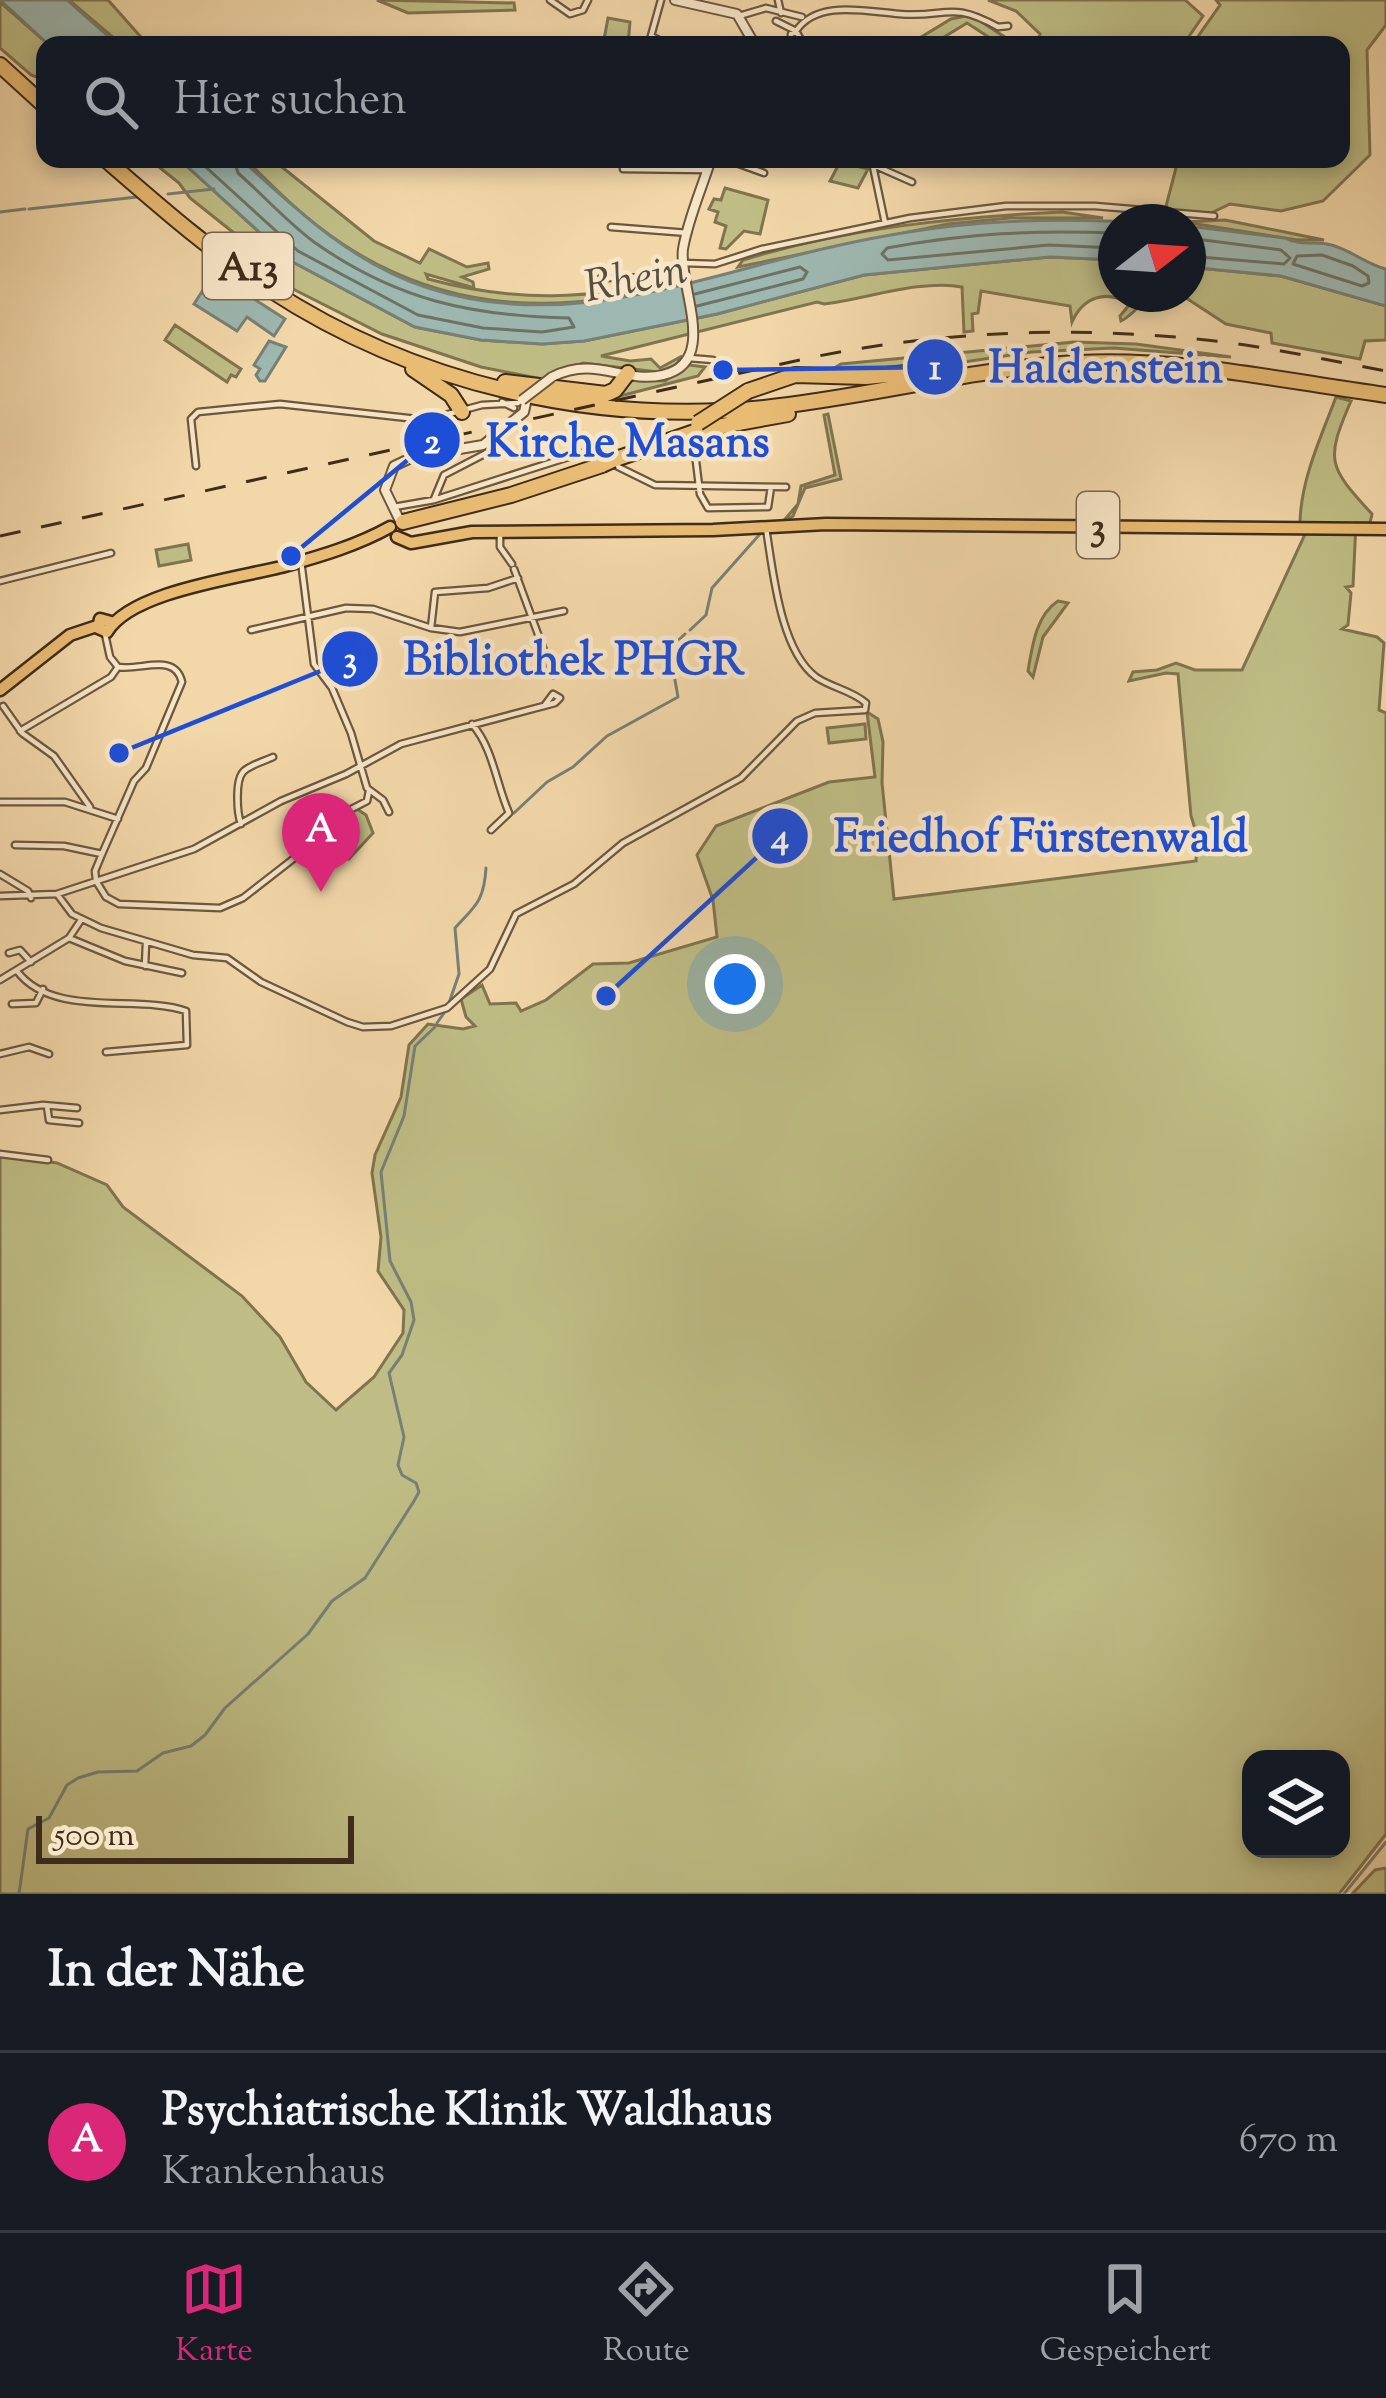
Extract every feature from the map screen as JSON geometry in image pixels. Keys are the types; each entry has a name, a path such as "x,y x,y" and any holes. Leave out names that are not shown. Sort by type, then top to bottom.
{"highway":[{"path":"0,55 36,86"},
{"path":"0,65 36,98"},
{"name":"A13","path":"117,168 239,269 433,381 455,399 462,412"},
{"name":"A13","path":"127,168 196,228 295,297 396,347 506,382 623,402 700,404 796,396 1045,357 1164,356 1245,364 1386,391"},
{"name":"A13","path":"336,328 458,378 542,398 625,410 763,408 943,373"},
{"name":"A13","path":"614,460 698,422 748,391 795,375 943,373"},
{"name":"A13","path":"402,525 438,507 614,460 700,430 812,409 943,373"},
{"name":"A13","path":"506,382 602,394 613,392 618,375"}],"main road":[{"name":"3","path":"402,525 416,543 465,532 869,524 1386,529"},
{"path":"2,696 70,635 104,627 129,610 183,591 301,561 402,525"}],"street":[{"path":"550,0 570,14 583,10 588,0"},
{"path":"651,36 661,0"},
{"path":"675,0 739,16 766,8 802,17 836,4 917,14 952,4 983,14 998,26 1008,26"},
{"path":"778,0 781,13"},
{"path":"739,16 750,36"},
{"path":"795,36 802,17"},
{"path":"776,21 800,36"},
{"path":"750,168 764,173"},
{"path":"873,168 885,223"},
{"path":"878,168 912,182"},
{"path":"402,525 385,485 396,464 483,446 552,377 580,367 618,375 662,375 687,358 693,336 684,267 688,233 708,170 623,169"},
{"path":"601,278 669,277 684,267 958,211 1050,204 1214,217"},
{"path":"611,226 688,233"},
{"path":"687,358 713,360"},
{"path":"196,466 191,419 198,412 280,404 405,420 439,418 502,402 521,405"},
{"path":"694,445 707,506 768,507 771,488"},
{"path":"438,507 444,475 500,446"},
{"path":"402,525 584,452 655,485 786,488"},
{"path":"392,508 402,525"},
{"path":"57,894 64,908 81,920 146,943 227,958 261,982 363,1027 392,1027 447,1008 490,969 519,912 574,884 623,843 741,778 797,721 820,712 866,710 859,697 813,674 793,647 766,528"},
{"path":"500,532 500,547 518,578 553,675"},
{"path":"0,581 112,553"},
{"path":"118,667 172,665 180,671 182,682 146,768 136,778 102,854 96,880 106,897 125,905 197,910 233,904 302,852 338,816 367,802 369,791 332,688 314,664 301,561"},
{"path":"431,628 435,592 488,588 518,578"},
{"path":"251,630 306,615 358,608 388,612 431,628 470,632 564,611"},
{"path":"104,627 110,657 118,667"},
{"path":"20,731 111,677 118,667"},
{"path":"2,696 20,731 54,756 89,807"},
{"path":"0,896 57,894 194,849 401,744 544,706"},
{"path":"472,724 486,740 509,813 491,830"},
{"path":"241,824 237,817 240,777 244,770 273,757"},
{"path":"369,791 383,800 389,812"},
{"path":"0,802 65,802 118,819"},
{"path":"15,844 73,847 102,854"},
{"path":"0,874 28,891 31,898"},
{"path":"0,980 69,938 81,920"},
{"path":"69,938 108,956 182,973"},
{"path":"145,966 146,943"},
{"path":"9,953 20,950 31,962"},
{"path":"17,971 26,982 81,1002 186,1011 187,1045 106,1052"},
{"path":"12,1004 36,1003 43,989"},
{"path":"0,1054 29,1047 49,1054"},
{"path":"47,1106 49,1120 79,1123"},
{"path":"0,1111 77,1108"},
{"path":"0,1154 49,1160"}],"shaded area":[{"path":"69,0 108,0 140,36 111,36"},
{"path":"377,0 514,3 515,10 408,13"},
{"path":"988,0 1185,0 1203,16 1189,36 1039,36 1016,11"},
{"path":"1216,0 1386,0 1386,25 1367,50 1370,155 1323,201 1281,211 1230,204 1211,213 1206,213 1206,204 1167,204 1176,168 1350,168 1350,36 1198,36 1220,5"},
{"path":"0,2 39,36 36,77 31,75 0,48"},
{"path":"971,15 1003,36 987,36 967,23 946,36 923,36 951,19"},
{"path":"608,18 630,22 629,36 605,36"},
{"path":"160,168 189,168 291,261 415,327 481,340 584,341 717,314 864,275 1050,257 1098,259 1098,298 1082,307 1072,322 1070,306 981,291 978,313 972,314 973,331 964,332 962,287 912,288 817,302 601,356 651,359 660,368 682,356 676,365 658,372 583,363 542,379 481,367 382,334 295,290 251,261 244,241"},
{"path":"254,168 283,168 374,241 420,263 429,249 467,267 488,263 489,269 462,277 473,282 474,288 426,274 428,279 492,292 553,296 614,291 678,278 680,284 632,295 538,303 448,292 362,256 291,203"},
{"path":"837,168 868,169 858,188 830,181"},
{"path":"725,188 768,200 760,234 744,231 726,249 720,248 726,226 715,222 718,212 709,209 714,199 721,200"},
{"path":"1062,212 1098,217 948,224 738,267 743,260 782,249 941,221"},
{"path":"1225,220 1324,240 1206,226 1206,221"},
{"path":"1206,269 1281,276 1386,306 1386,340 1365,341 1360,359 1272,343 1271,333 1226,324 1206,311"},
{"path":"175,325 241,369 236,377 231,375 227,382 165,340"},
{"path":"1074,342 1136,344 1231,357 1113,348 1032,352 896,372 829,371 841,364"},
{"path":"689,365 705,367 698,376 618,394 626,380 665,381"},
{"path":"1336,397 1351,401 1337,437 1335,462 1346,485 1372,514 1370,523 1356,523 1353,586 1346,587 1351,593 1348,625 1342,629 1384,643 1379,710 1386,713 1386,1834 1339,1894 0,1894 0,1155 57,1163 107,1185 123,1207 242,1296 280,1337 306,1382 336,1410 374,1377 403,1333 404,1310 378,1271 381,1237 372,1173 375,1155 401,1097 409,1045 428,1024 475,1026 466,1017 461,999 482,985 490,1004 516,1003 521,1011 546,1000 593,964 629,963 717,937 713,900 697,855 716,826 829,782 875,777 867,712 878,719 883,742 882,783 894,899 1196,861 1178,674 1129,681 1133,672 1176,663 1195,670 1242,670 1307,530 1300,522 1313,458"},
{"path":"828,414 841,479 805,488 793,516 780,525 798,504 801,486 835,475 824,415"},
{"path":"188,544 191,560 159,566 156,550"},
{"path":"1058,601 1068,603 1043,637 1033,677 1028,671 1036,632"},
{"path":"865,724 866,739 829,743 827,728"},
{"path":"357,809 366,815 373,833 349,859 336,841 308,849 337,819"},
{"path":"1386,1868 1386,1894 1352,1894 1375,1870"}],"water":[{"path":"0,0 67,0 108,36 39,36"},
{"path":"189,168 251,168 328,234 401,278 481,301 533,305 636,295 915,231 1020,221 1098,221 1098,259 1050,257 864,275 717,314 584,341 481,340 415,327 291,261"},
{"path":"1206,228 1343,249 1386,269 1386,306 1281,276 1206,269"},
{"path":"214,273 285,319 274,336 247,317 237,331 194,304"},
{"path":"269,341 286,347 265,381 260,381 256,375 260,369 254,365"}],"waterway":[{"path":"168,194 214,189"},
{"path":"29,209 137,197"},
{"path":"0,212 25,209"},
{"path":"690,630 706,615 712,588 760,534"},
{"path":"671,666 664,654 685,634"},
{"path":"514,813 607,736 678,697 673,669"},
{"path":"449,1003 459,974 455,928 481,896 486,868"},
{"path":"437,1023 444,1013"},
{"path":"19,1894 28,1829 49,1818 67,1785 98,1772 137,1771 163,1753 191,1746 205,1735 225,1708 308,1634 332,1601 365,1578 419,1492 398,1465 404,1437 389,1373 402,1355 414,1320 411,1302 390,1261 381,1172 404,1116 415,1046 435,1027"},
{"path":"1344,1894 1386,1842"}],"railway":[{"path":"0,536 804,359 908,342 1013,333 1118,333 1244,345 1386,371"}],"place":[{"name":"Haldenstein","path":"723,370"},
{"name":"Kirche Masans","path":"291,556"},
{"name":"Bibliothek PHGR","path":"119,753"},
{"name":"Psychiatrische Klinik Waldhaus","path":"321,892"},
{"name":"Friedhof Fürstenwald","path":"606,996"}],"water label":[{"name":"Rhein","path":"635,276"}]}
